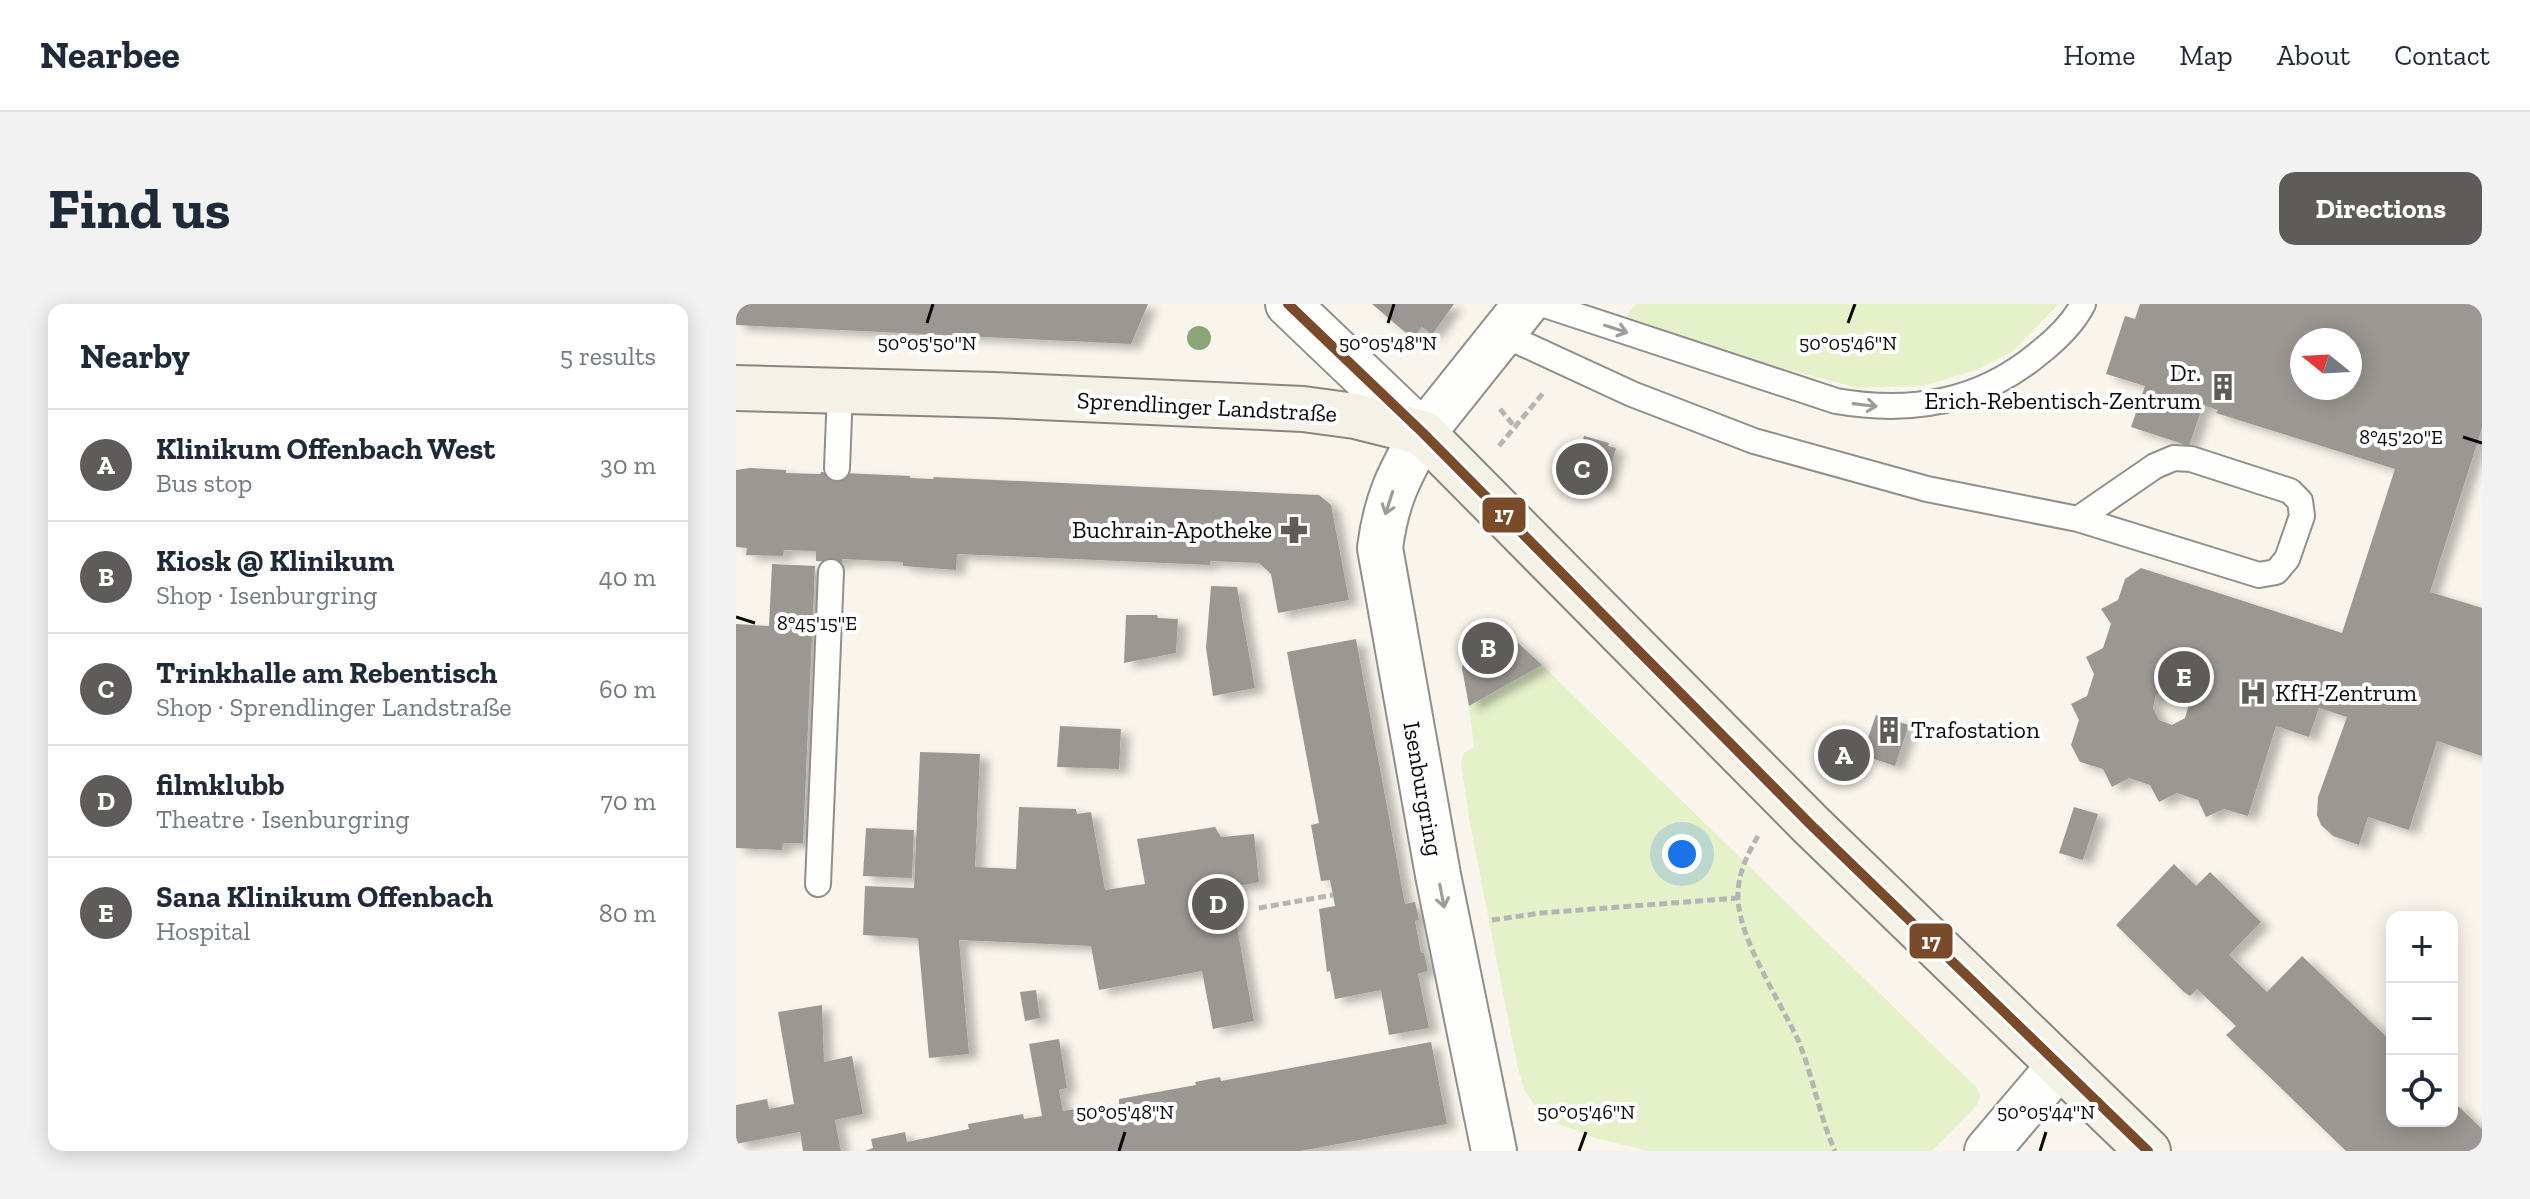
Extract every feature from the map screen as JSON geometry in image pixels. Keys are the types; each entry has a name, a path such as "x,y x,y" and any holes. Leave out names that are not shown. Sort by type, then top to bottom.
{"main road":[{"name":"Sprendlinger Landstraße","path":"736,388 1303,409 1355,416 1423,433"},
{"path":"1423,433 1787,800 2148,1151"}],"street":[{"path":"1288,304 1423,433"},
{"name":"Isenburgring","path":"1494,1151 1440,888 1380,548 1384,517 1396,479 1423,433 1514,319"},
{"path":"1987,1151 2059,1066"}],"lane":[{"path":"1542,304 1836,401 1897,407 1954,400 2010,376 2053,342 2083,304"},
{"path":"1514,319 1632,394 1754,441 1927,489 2078,519 2259,575 2276,572 2287,559 2302,516 2300,501 2290,491 2191,459 2174,458 2155,466 2078,519"},
{"path":"837,468 840,391"},
{"path":"818,884 831,572"}],"path":[{"path":"1787,800 1758,835 1743,861 1738,898 1742,921 1803,1055 1824,1126 1835,1151"},
{"path":"1259,908 1333,895"},
{"path":"1489,920 1738,898"}],"green space":[{"path":"1636,304 2059,304 2013,351 1979,369 1923,386 1858,388 1678,340 1623,320"},
{"path":"1542,665 1978,1089 1980,1096 1977,1105 1932,1151 1648,1151 1596,1138 1554,1122 1539,1111 1525,1091 1518,1069 1470,824 1461,762 1464,753 1474,747 1469,706"}],"building":[{"path":"736,304 1148,304 1131,344 736,325"},
{"path":"1372,304 1454,304 1432,335 1422,327 1413,339"},
{"path":"2140,304 2482,304 2482,428 2430,592 2482,608 2482,756 2437,741 2409,830 2368,817 2359,845 2333,836 2321,825 2317,815 2318,797 2347,717 2319,708 2309,737 2276,726 2248,816 2224,809 2206,817 2198,800 2177,793 2159,802 2150,785 2129,778 2112,787 2103,769 2080,762 2071,745 2079,720 2071,704 2087,696 2094,674 2086,657 2103,648 2111,624 2101,609 2118,600 2125,579 2141,568 2342,633 2395,469 2216,413 2218,410 2203,405 2189,446 2131,427 2145,386 2106,374 2125,316 2135,319","holes":["2169,688 2182,692 2189,704 2185,718 2172,725 2159,720 2153,708 2156,695"]},
{"path":"1584,436 1616,448 1605,489 1571,479"},
{"path":"736,470 786,470 786,473 821,472 1319,495 1331,505 1349,600 1278,613 1271,574 1259,563 1210,561 1210,565 957,554 956,570 903,566 903,562 816,561 816,551 784,550 783,556 746,555 747,548 736,547"},
{"path":"772,564 815,566 803,843 783,843 782,850 736,848 736,624 769,626"},
{"path":"1211,586 1237,587 1255,688 1213,696 1206,648"},
{"path":"1126,615 1178,619 1176,653 1124,663"},
{"path":"1476,628 1516,641 1542,665 1469,706 1462,668"},
{"path":"1356,639 1405,904 1415,902 1421,953 1424,953 1428,971 1418,974 1429,1028 1389,1035 1381,990 1335,999 1330,971 1327,972 1319,909 1335,906 1330,880 1321,881 1311,825 1319,823 1287,652"},
{"path":"1876,715 1909,725 1895,766 1862,755"},
{"path":"1060,726 1121,729 1119,769 1057,767"},
{"path":"920,752 980,754 975,867 1016,869 1019,807 1076,809 1077,814 1091,812 1105,890 1145,884 1137,839 1215,827 1221,837 1254,834 1259,882 1230,888 1254,1021 1213,1029 1202,971 1099,990 1091,946 959,940 969,1054 929,1058 918,938 863,935 865,886 914,888"},
{"path":"2074,807 2098,814 2083,860 2059,853"},
{"path":"866,828 914,830 912,878 863,876"},
{"path":"2174,864 2196,886 2210,872 2261,922 2229,955 2267,992 2302,956 2386,1036 2386,1127 2458,1127 2458,1106 2482,1129 2482,1151 2346,1151 2226,1035 2236,1026 2197,989 2190,996 2184,992 2116,925"},
{"path":"1036,990 1040,1018 1025,1021 1020,992"},
{"path":"822,1005 824,1062 852,1056 863,1114 835,1120 841,1151 803,1151 800,1132 736,1144 736,1105 767,1099 769,1109 794,1104 778,1012"},
{"path":"1059,1039 1067,1088 1059,1090 1063,1111 1102,1104 1103,1108 1119,1105 1119,1099 1196,1085 1195,1082 1220,1077 1221,1081 1431,1042 1447,1124 1300,1151 865,1151 873,1148 871,1139 905,1132 907,1142 969,1129 968,1124 1023,1114 1024,1119 1042,1116 1029,1044"}],"transit line":[{"name":"17","path":"1288,304 1423,433 1811,825 2148,1151"}],"place":[{"name":"Dr. Erich-Rebentisch-Zentrum","path":"2223,387"},
{"name":"Trinkhalle am Rebentisch","path":"1582,469"},
{"name":"Buchrain-Apotheke","path":"1294,530"},
{"name":"Kiosk @ Klinikum","path":"1488,648"},
{"name":"Sana Klinikum Offenbach","path":"2184,677"},
{"name":"KfH-Zentrum","path":"2253,693"},
{"name":"Trafostation","path":"1889,730"},
{"name":"Klinikum Offenbach West","path":"1844,755"},
{"name":"filmklubb","path":"1218,904"}]}
